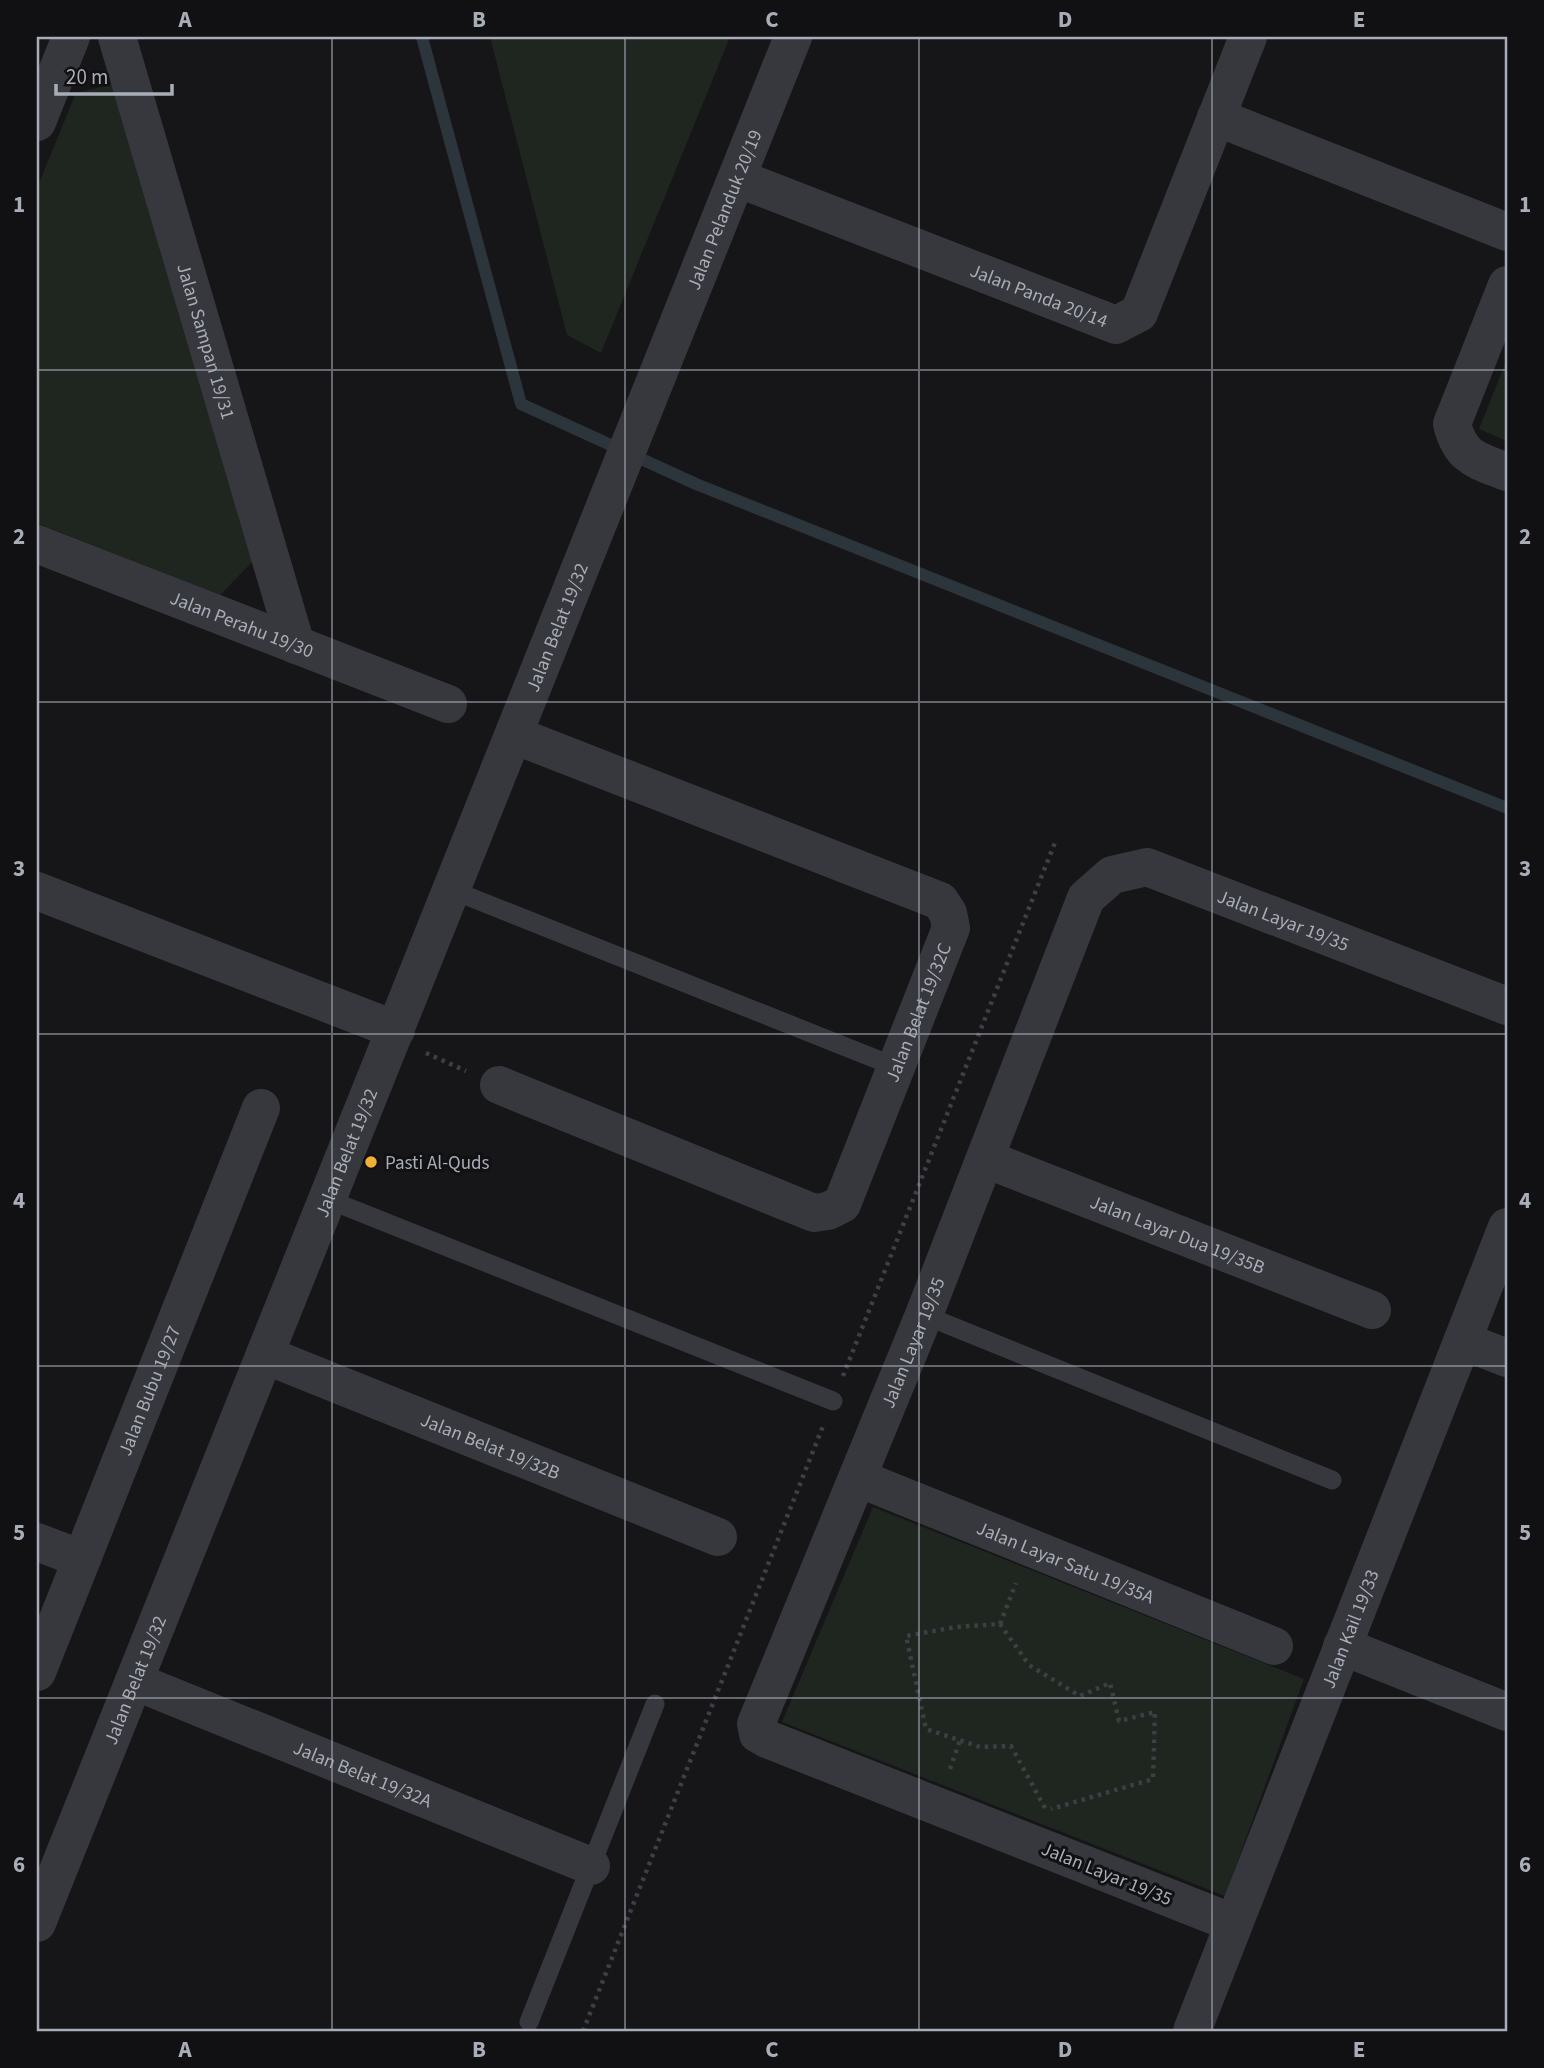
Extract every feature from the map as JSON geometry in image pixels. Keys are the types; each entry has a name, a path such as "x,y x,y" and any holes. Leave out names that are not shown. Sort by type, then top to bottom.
{"street":[{"path":"37,122 71,37"},
{"name":"Jalan Sampan 19/31","path":"117,37 296,645"},
{"name":"Jalan Pelanduk 20/19","path":"656,383 793,37"},
{"name":"Jalan Panda 20/14","path":"737,178 1116,325 1139,313 1247,37"},
{"path":"1216,117 1507,232"},
{"path":"1507,285 1452,424 1456,440 1467,456 1507,472"},
{"name":"Jalan Belat 19/32","path":"37,1923 656,383"},
{"name":"Jalan Perahu 19/30","path":"37,544 448,704"},
{"name":"Jalan Belat 19/32C","path":"499,1085 814,1213 828,1211 842,1203 951,928 948,913 940,901 514,735"},
{"name":"Jalan Layar 19/35","path":"1233,1923 758,1734 756,1724 924,1315 1086,898 1112,875 1147,867 1507,1006"},
{"path":"37,891 394,1034"},
{"name":"Jalan Bubu 19/27","path":"37,1672 261,1108"},
{"name":"Jalan Layar Dua 19/35B","path":"986,1158 1372,1310"},
{"name":"Jalan Kail 19/33","path":"1192,2031 1507,1227"},
{"path":"1463,1341 1507,1358"},
{"name":"Jalan Belat 19/32B","path":"265,1355 718,1536"},
{"name":"Jalan Layar Satu 19/35A","path":"858,1478 1274,1646"},
{"path":"37,1542 82,1559"},
{"path":"1342,1646 1507,1712"},
{"name":"Jalan Belat 19/32A","path":"134,1681 591,1866"}],"lane":[{"path":"452,890 896,1067"},
{"path":"327,1199 833,1401"},
{"path":"924,1315 1332,1480"},
{"path":"529,2022 655,1704"}],"path":[{"path":"583,2031 1056,840"},
{"path":"394,1034 499,1085"},
{"path":"1000,1624 1018,1578"},
{"path":"1000,1624 1029,1665 1080,1696 1110,1683 1119,1721 1155,1712 1153,1779 1047,1810 1011,1746 980,1746 926,1729 906,1636 957,1627 1000,1624"}],"shaded area":[{"path":"490,37 730,37 601,353 567,335"},
{"path":"114,84 256,558 220,595 37,523 37,188 76,93"},
{"path":"1507,359 1507,441 1479,429"},
{"path":"873,1507 1304,1679 1225,1896 782,1722"}],"waterway":[{"path":"422,37 521,404 696,484 1507,808"}],"place":[{"name":"Pasti Al-Quds","path":"371,1162"}]}
